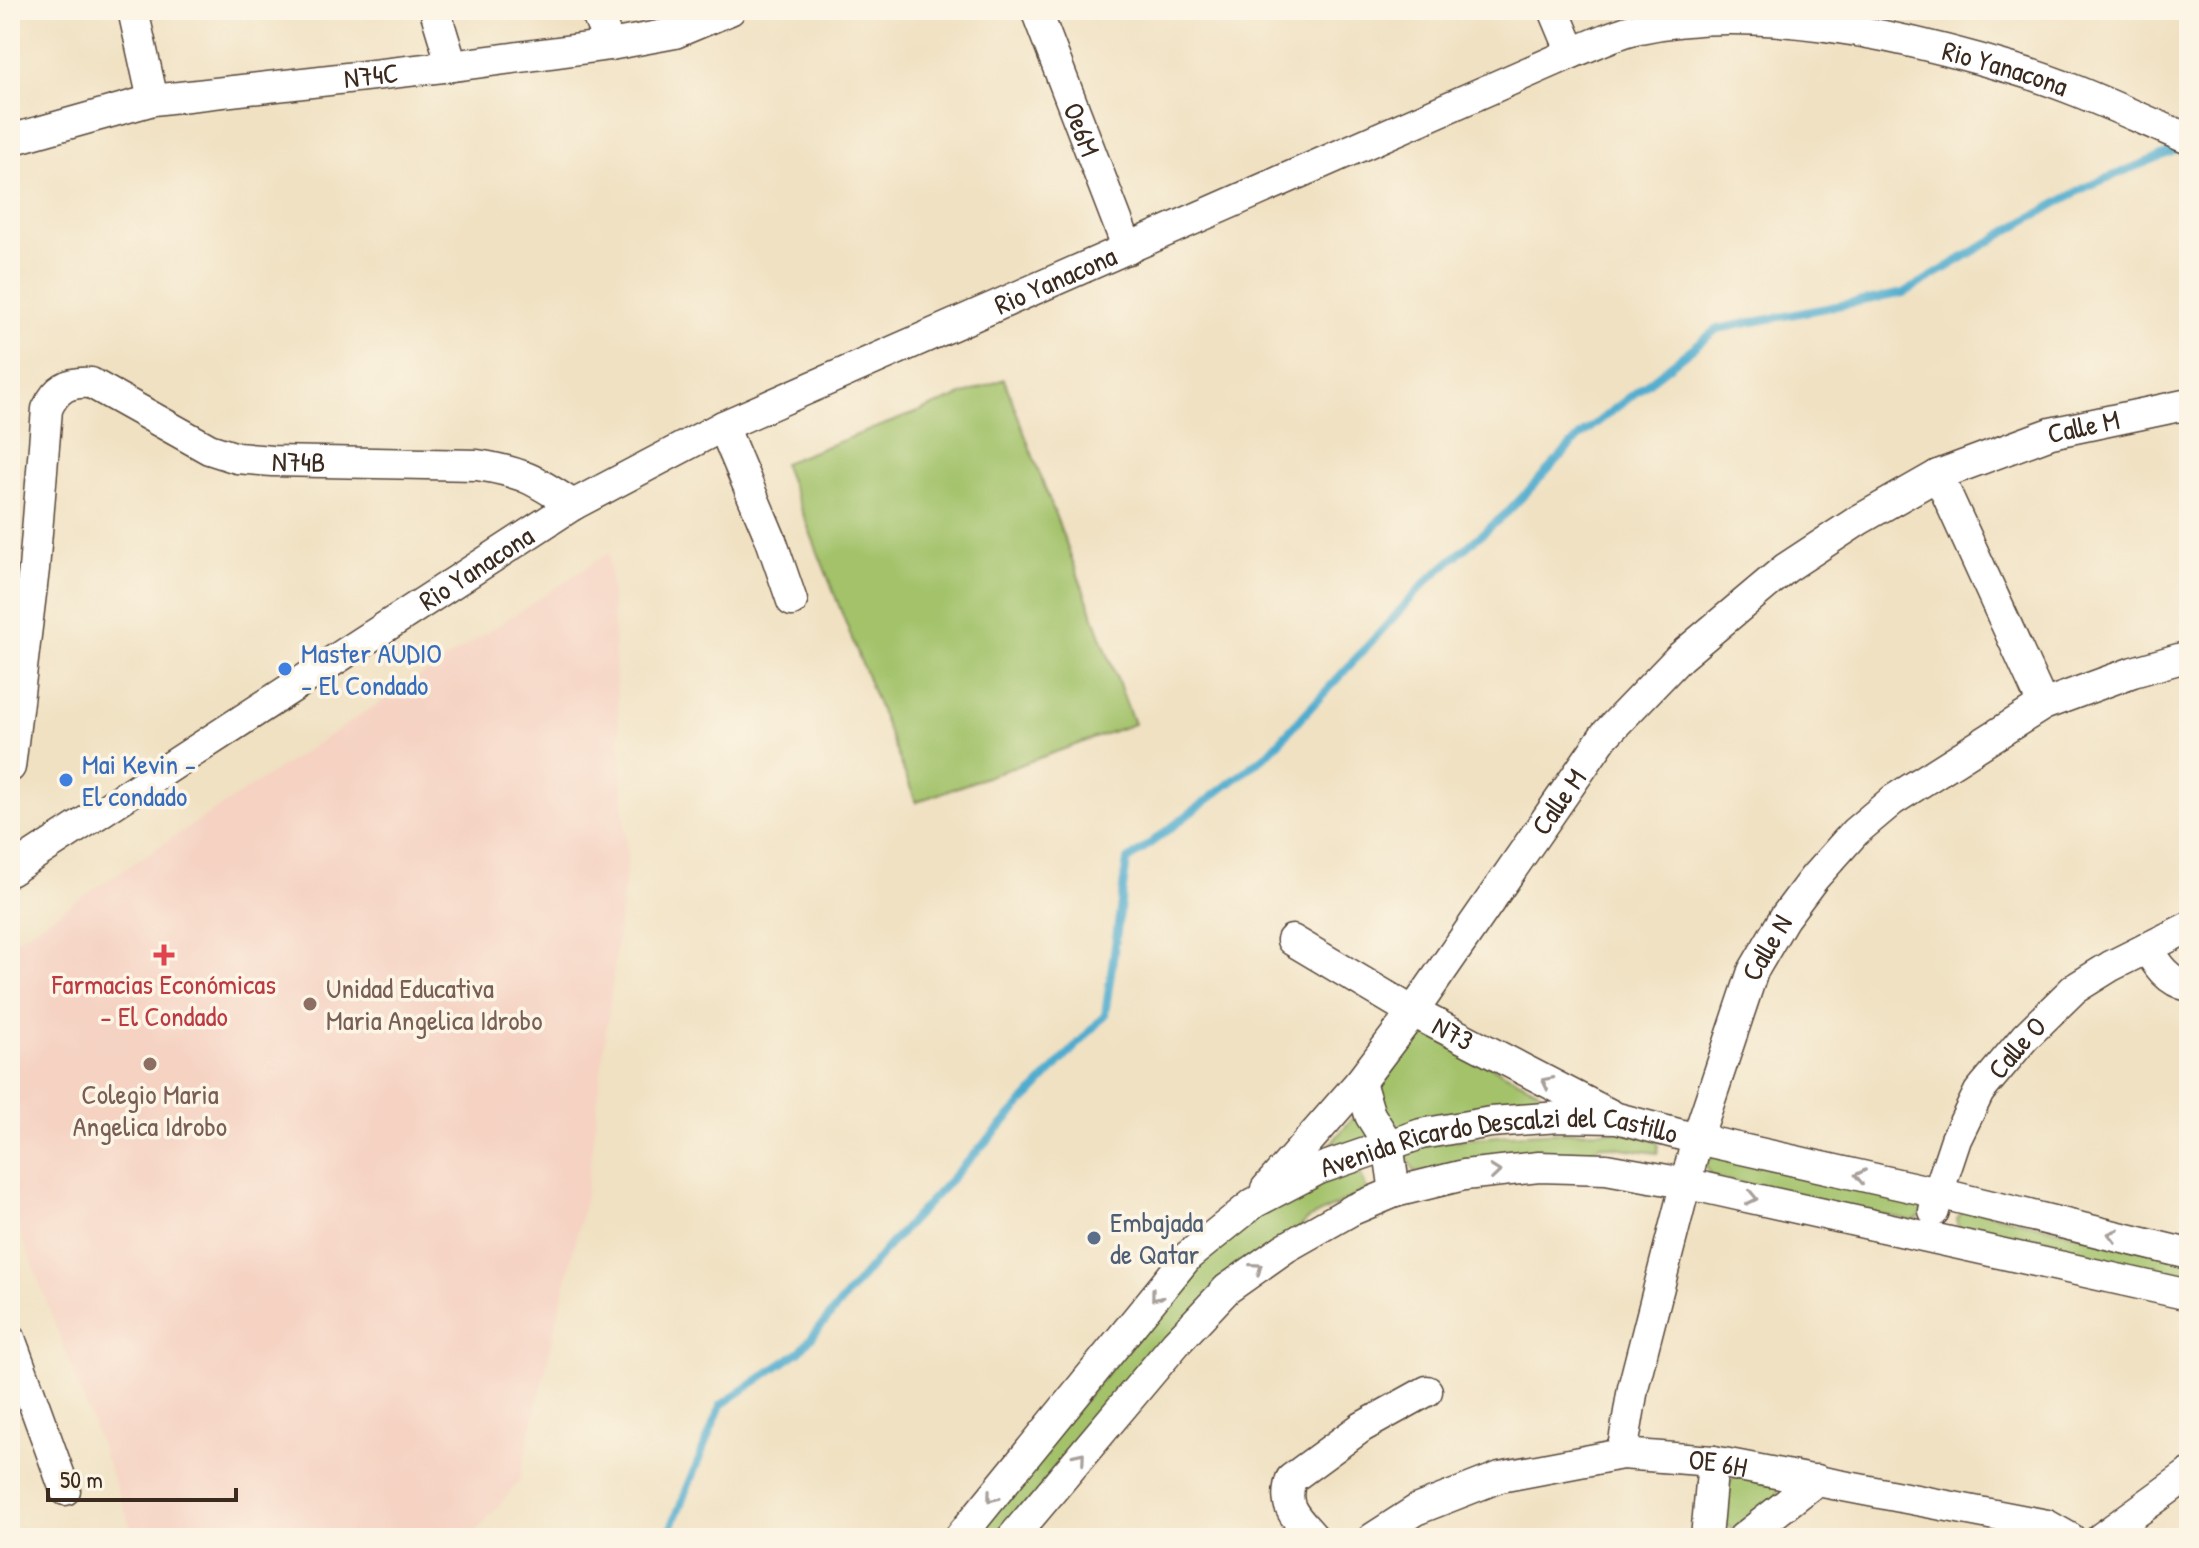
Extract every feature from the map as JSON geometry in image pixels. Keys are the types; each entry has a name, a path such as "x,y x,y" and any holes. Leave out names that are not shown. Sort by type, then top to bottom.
{"street":[{"path":"133,10 153,100"},
{"path":"435,10 452,66"},
{"path":"595,10 610,45"},
{"name":"N74C","path":"10,140 153,100 610,45 670,22 730,10"},
{"name":"Oe6M","path":"1036,10 1128,249"},
{"path":"1554,10 1572,53"},
{"name":"Rio Yanacona","path":"10,871 573,505 723,426 1572,53 1633,30 1723,15 1881,35 2015,69 2189,139"},
{"name":"N74B","path":"10,767 34,569 47,409 53,395 63,387 78,382 91,383 209,449 237,458 477,465 534,478 573,505"},
{"name":"Calle M","path":"1254,1203 1360,1082 1413,1012 1604,736 1680,657 1786,568 1859,520 1938,475 2051,433 2189,404"},
{"path":"723,426 771,540 792,601"},
{"path":"1938,475 2043,705"},
{"name":"Calle N","path":"1622,1454 1633,1388 1697,1139 1753,971 1784,918 1855,832 1893,800 2043,705 2133,672 2189,656"},
{"name":"Calle O","path":"1929,1237 1938,1193 1956,1139 1979,1092 2025,1037 2074,989 2189,927"},
{"name":"N73","path":"1292,940 1413,1012 1617,1118"},
{"path":"2147,948 2158,968 2182,985 2189,986"},
{"path":"1360,1082 1370,1115 1388,1144 1395,1192"},
{"name":"Avenida Ricardo Descalzi del Castillo","path":"959,1538 1188,1256 1254,1203 1319,1169 1421,1134 1491,1122 1559,1117 1617,1118 2189,1254"},
{"name":"Avenida Ricardo Descalzi del Castillo","path":"1012,1538 1176,1343 1227,1289 1285,1248 1352,1210 1395,1192 1464,1175 1539,1167 1606,1169 1684,1183 2189,1295"},
{"path":"10,1338 65,1490"},
{"path":"1314,1538 1289,1508 1291,1479 1362,1427 1427,1391"},
{"name":"OE 6H","path":"1373,1538 1418,1509 1500,1477 1622,1454 1713,1461 1817,1480 2047,1525 2070,1538"},
{"path":"1706,1538 1713,1461"},
{"path":"2101,1538 2189,1474"},
{"path":"1743,1538 1817,1480"}],"shaded area":[{"name":"Unidad Educativa Maria Angelica Idrobo","path":"609,553 627,861 586,1196 519,1482 470,1538 135,1538 10,1204 10,944"}],"green space":[{"path":"1004,379 1134,724 916,802 783,463"},
{"path":"1429,1035 1540,1091 1540,1107 1399,1128 1383,1118 1375,1103 1383,1084 1404,1054"},
{"path":"1359,1110 1372,1138 1333,1154 1330,1145"},
{"path":"1614,1131 1658,1140 1658,1153 1600,1145 1583,1157 1415,1172 1403,1149 1508,1135"},
{"path":"1718,1155 1919,1201 1923,1214 1913,1221 1711,1177 1704,1162"},
{"path":"1358,1167 1367,1190 1308,1219 999,1538 968,1538 1212,1248 1272,1206"},
{"path":"1965,1208 2189,1260 2189,1285 1959,1230 1957,1219"},
{"path":"1735,1476 1778,1486 1778,1498 1732,1530 1722,1520 1725,1485"}],"waterway":[{"path":"667,1538 721,1405 800,1351 890,1244 1105,1015 1127,861 1268,754 1429,579 1509,511 1580,436 1717,329 1904,293 2088,186 2186,146"}],"place":[{"name":"Master AUDIO - El Condado","path":"285,669"},
{"name":"Mai Kevin - El condado","path":"66,780"},
{"name":"Farmacias Económicas - El Condado","path":"164,955"},
{"name":"Unidad Educativa Maria Angelica Idrobo","path":"310,1004"},
{"name":"Colegio Maria Angelica Idrobo","path":"150,1064"},
{"name":"Embajada de Qatar","path":"1094,1238"}]}
